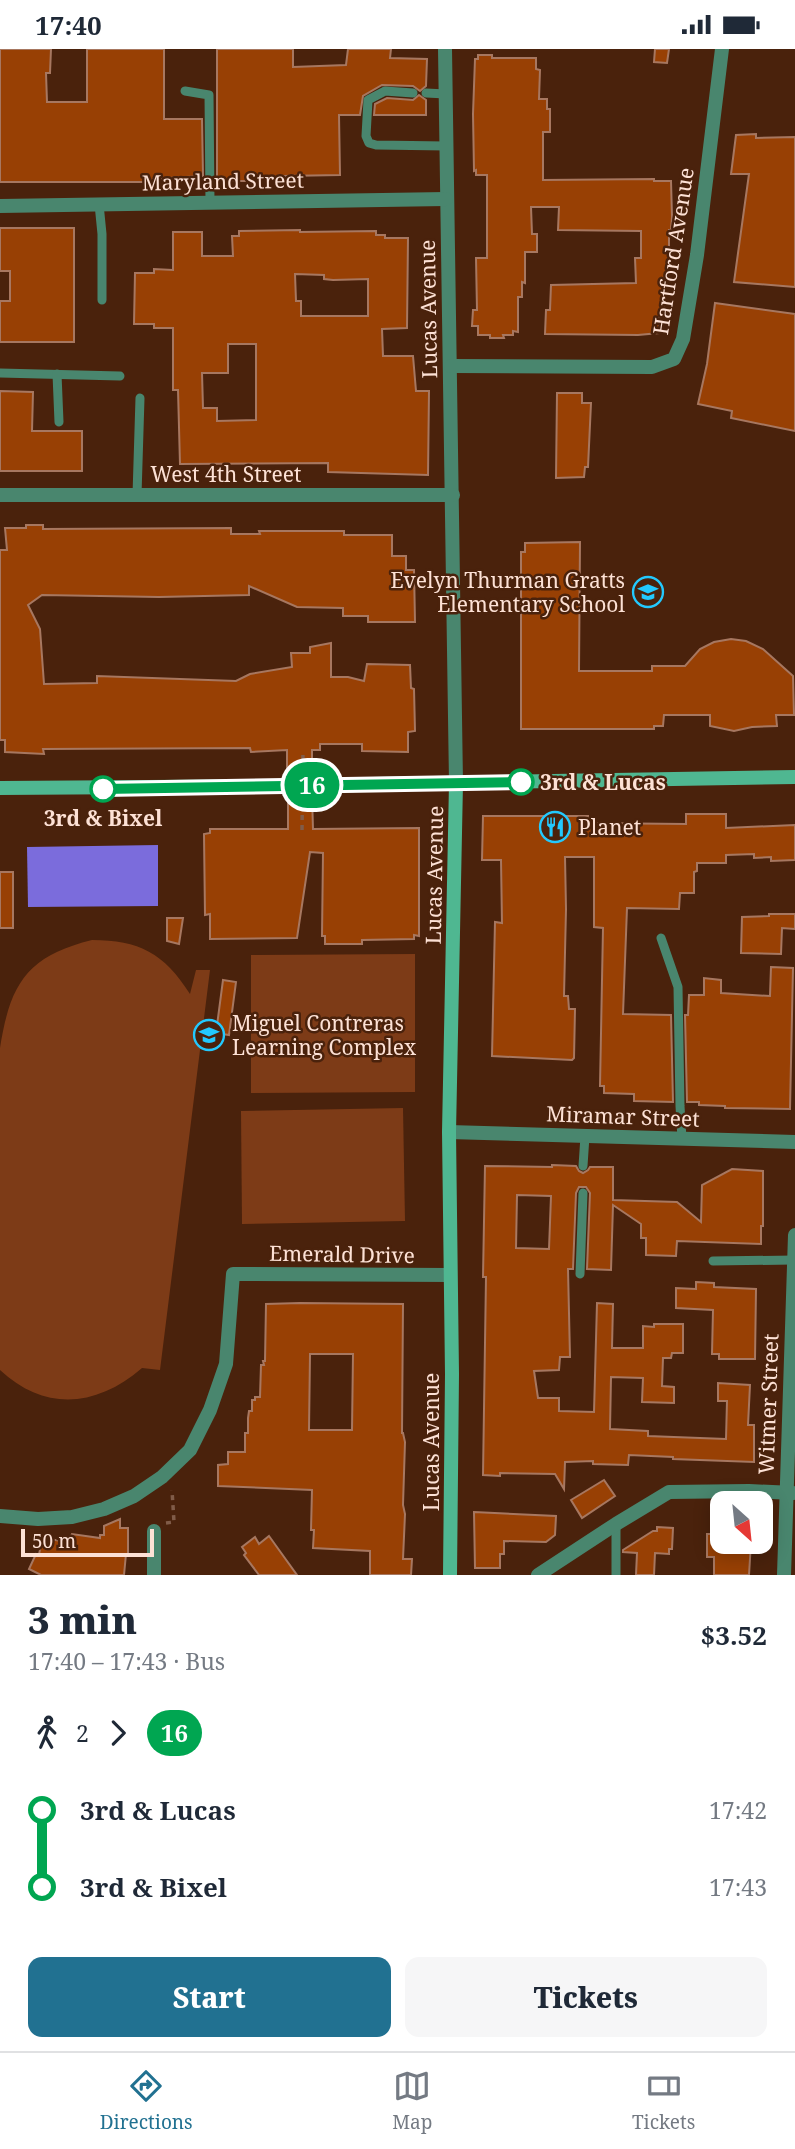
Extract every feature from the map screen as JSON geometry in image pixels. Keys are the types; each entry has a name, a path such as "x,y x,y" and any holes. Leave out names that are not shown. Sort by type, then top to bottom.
{"street":[{"name":"Lucas Avenue","path":"445,49 456,783 449,1132 452,1374 450,1575"},
{"name":"Hartford Avenue","path":"451,366 652,367 674,359 683,339 722,49"},
{"name":"Maryland Street","path":"0,206 446,199"},
{"name":"West 4th Street","path":"0,495 453,495"},
{"path":"312,785 795,777"},
{"path":"0,788 288,786"},
{"name":"Miramar Street","path":"449,1132 795,1142"},
{"name":"Witmer Street","path":"784,1575 791,1493 795,1235"},
{"name":"Emerald Drive","path":"170,1469 190,1450 210,1410 226,1364 233,1273 450,1275"},
{"path":"0,1516 72,1517 104,1509 134,1496 170,1469"},
{"path":"538,1575 669,1492 749,1490 791,1493"},
{"path":"154,1531 154,1575"}],"lane":[{"path":"185,91 209,95 210,202"},
{"path":"413,93 385,92 368,100 366,136 369,143 446,146"},
{"path":"426,93 446,94"},
{"path":"99,204 102,300"},
{"path":"0,373 120,376"},
{"path":"57,374 59,422"},
{"path":"137,495 140,398"},
{"path":"661,938 678,987 682,1139"},
{"path":"583,1166 585,1136"},
{"path":"580,1274 583,1193"},
{"path":"713,1261 794,1260"},
{"path":"615,1575 616,1524"}],"path":[{"path":"302,830 303,751"},
{"path":"154,1531 154,1523 174,1522 170,1469"}],"shaded area":[{"path":"158,845 158,906 28,907 27,847"},
{"path":"92,940 123,943 149,952 170,968 190,994 196,970 210,970 160,1370 142,1368 107,1391 89,1397 53,1398 17,1384 0,1370 0,1048 9,1006 25,976 37,964 52,955"},
{"path":"415,954 415,1092 251,1093 251,955"},
{"path":"403,1108 405,1221 242,1224 241,1111"}],"building":[{"path":"0,49 51,49 50,73 46,73 47,102 87,102 87,49 164,49 164,119 202,119 203,176 153,179 153,182 0,182"},
{"path":"217,49 293,49 293,67 346,65 348,49 391,49 390,58 427,59 426,86 420,91 413,86 382,85 363,96 360,115 339,115 340,175 217,181"},
{"path":"655,49 669,49 667,63 654,62"},
{"path":"478,55 492,55 492,58 536,58 536,69 540,70 539,99 547,99 547,109 550,109 550,132 543,132 543,180 671,181 669,263 667,278 664,278 664,313 659,313 659,333 545,334 551,285 636,283 635,258 641,258 641,231 558,230 559,207 531,207 532,234 537,234 537,252 525,252 525,283 522,282 522,297 518,297 518,332 503,335 504,338 490,338 490,335 478,335 478,326 472,326 473,310 477,310 476,258 487,258 487,175 476,175 476,170 474,171 473,114 475,59 478,59"},
{"path":"419,95 426,100 426,115 374,115 375,104 387,98 413,100"},
{"path":"756,134 756,138 795,137 795,287 734,282 749,174 731,174 736,135"},
{"path":"0,228 74,228 74,342 0,342 0,301 10,301 10,271 0,271"},
{"path":"239,231 376,231 376,235 385,235 385,238 408,238 407,328 382,329 383,356 413,356 416,391 429,391 428,475 328,472 328,463 180,464 178,390 173,390 173,328 134,324 135,273 154,273 154,269 173,270 173,232 202,232 202,256 233,256 232,236 239,236","holes":["295,274 324,275 324,279 333,280 368,279 368,316 301,316 301,301 296,301","228,344 256,344 256,420 217,421 217,408 203,408 202,373 228,373"]},
{"path":"715,303 795,314 795,431 731,418 732,411 698,404 707,364"},
{"path":"0,391 33,392 32,431 82,431 82,471 0,471"},
{"path":"557,393 582,393 582,403 591,403 588,467 585,467 584,477 556,478"},
{"path":"26,525 43,525 43,529 231,528 231,534 260,534 259,531 344,531 344,535 392,535 392,556 406,556 406,570 414,570 415,622 368,622 368,616 343,616 343,608 297,607 249,586 249,595 42,595 28,605 40,629 44,684 97,683 97,676 236,681 250,674 292,667 291,653 310,653 310,647 331,643 331,677 364,681 367,664 410,665 411,688 414,689 415,731 408,732 408,752 362,751 362,744 320,744 320,750 312,750 312,775 304,780 302,786 312,795 313,829 419,828 419,936 414,935 414,939 362,940 362,944 325,944 325,936 322,936 323,853 310,852 297,938 210,939 210,914 205,915 204,834 210,833 210,829 288,829 288,796 296,791 298,785 293,778 287,776 287,750 251,752 250,748 43,749 44,754 5,752 5,740 0,740 0,550 7,550 5,528 26,528"},
{"path":"580,542 579,671 652,671 652,666 685,666 700,649 714,642 731,639 746,641 763,649 793,676 794,715 776,715 777,726 734,731 710,726 710,715 664,715 663,726 654,726 654,729 521,729 521,552 525,552 525,543"},
{"path":"686,814 726,814 726,828 795,825 795,860 771,861 771,857 754,858 754,854 726,855 726,863 697,863 694,893 680,893 679,909 627,908 623,1014 671,1015 673,1102 634,1101 634,1094 604,1093 604,1086 600,1086 603,928 594,927 594,857 565,857 564,996 568,996 569,1009 575,1009 574,1058 492,1056 495,922 502,923 501,860 482,860 483,816 588,816 588,823 686,824"},
{"path":"0,872 13,872 13,928 0,928"},
{"path":"795,914 795,929 782,928 781,954 741,953 742,917"},
{"path":"167,918 183,918 179,944 167,941"},
{"path":"771,967 793,968 790,1109 725,1108 687,1102 685,1015 688,1015 689,995 704,995 704,978 721,980 721,993 770,996"},
{"path":"223,980 236,982 229,1035 216,1033"},
{"path":"485,1166 576,1166 583,1173 590,1167 613,1167 613,1200 677,1202 701,1222 702,1185 732,1169 763,1171 761,1244 677,1241 676,1256 646,1255 646,1238 641,1238 641,1224 613,1205 611,1270 587,1269 590,1193 586,1187 579,1187 576,1193 573,1269 568,1269 570,1357 560,1357 559,1370 534,1371 538,1398 559,1398 559,1411 594,1412 597,1303 613,1304 612,1348 643,1348 643,1326 683,1324 683,1353 672,1353 671,1358 663,1358 662,1386 674,1387 674,1403 642,1402 643,1378 611,1377 610,1429 648,1431 648,1436 726,1439 727,1401 718,1401 718,1383 750,1385 748,1425 754,1425 754,1462 629,1455 628,1465 593,1464 593,1461 565,1462 564,1489 555,1474 483,1475","holes":["517,1195 551,1196 549,1249 516,1248"]},
{"path":"696,1282 714,1283 714,1287 756,1289 755,1359 719,1359 719,1354 712,1354 713,1310 676,1308 676,1288 696,1289"},
{"path":"266,1304 403,1304 403,1559 412,1559 411,1575 370,1575 370,1551 313,1548 312,1490 218,1486 218,1465 228,1464 228,1452 245,1452 245,1433 248,1433 252,1400 260,1397 261,1365 264,1365 265,1361","holes":["310,1354 353,1354 352,1430 309,1430"]},
{"path":"604,1480 615,1496 582,1518 571,1500"},
{"path":"474,1512 556,1516 555,1535 546,1542 504,1541 500,1568 475,1568"},
{"path":"120,1519 120,1528 128,1528 128,1554 124,1575 41,1575 29,1569 36,1554 39,1555 42,1538 68,1542 72,1534 100,1538 100,1535 104,1535 104,1526"},
{"path":"657,1527 673,1528 672,1549 669,1549 669,1554 655,1553 654,1575 636,1575 637,1553 623,1550 657,1531"},
{"path":"707,1534 710,1534 710,1554 750,1554 749,1575 714,1575 714,1557 707,1557"},
{"path":"269,1536 297,1575 259,1575 244,1555 246,1553 242,1547 255,1537 259,1544"}],"tunnel":[{"path":"288,786 312,785"}],"bus line":[{"name":"16","path":"103,789 521,782"}],"place":[{"name":"Evelyn Thurman Gratts Elementary School","path":"648,592"},
{"name":"3rd & Lucas","path":"521,782"},
{"name":"3rd & Bixel","path":"103,789"},
{"name":"Planet","path":"555,827"},
{"name":"Miguel Contreras Learning Complex","path":"209,1035"}]}
